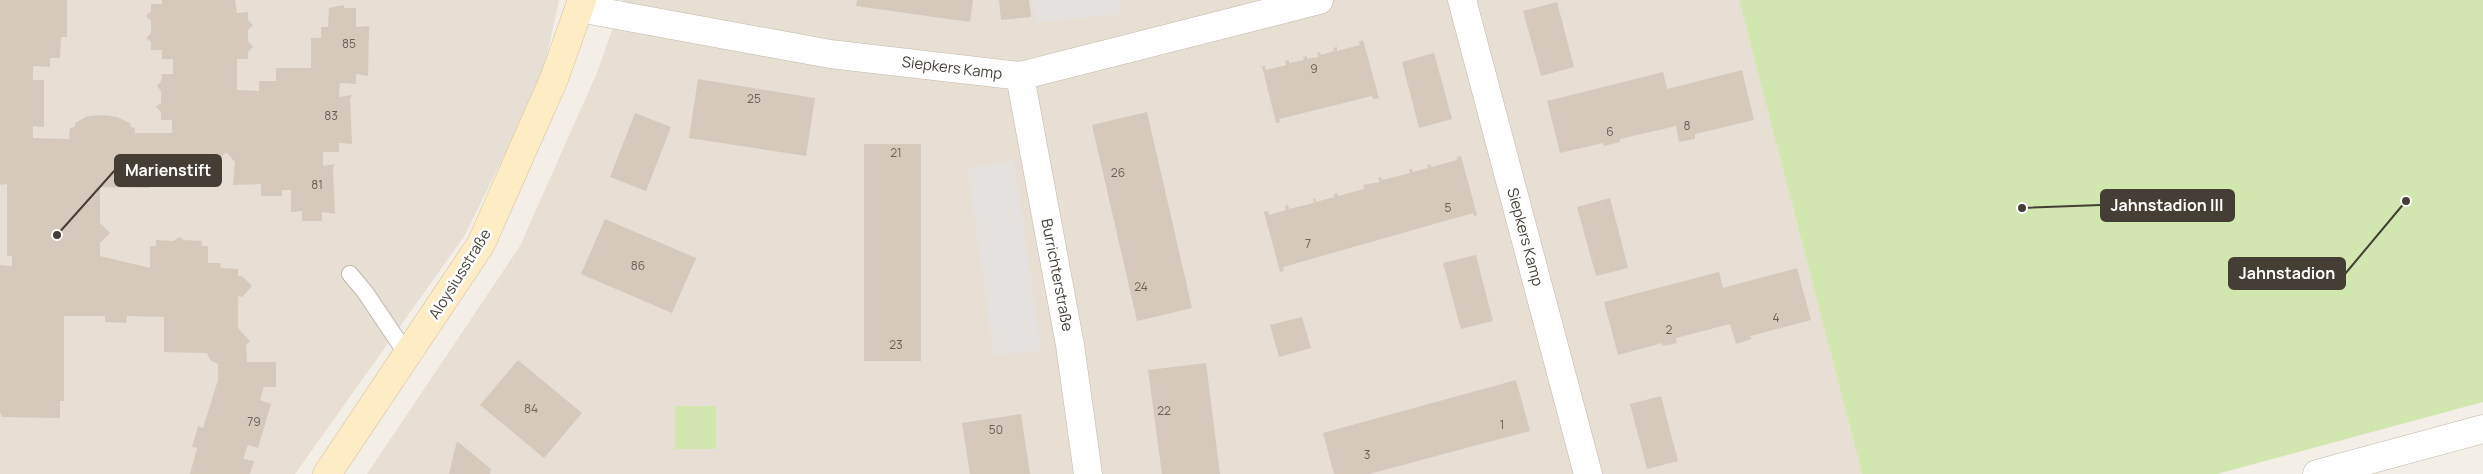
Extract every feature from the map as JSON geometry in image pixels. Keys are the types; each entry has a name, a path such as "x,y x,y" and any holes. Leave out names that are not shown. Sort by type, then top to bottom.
{"street":[{"name":"Siepkers Kamp","path":"580,4 830,54 1020,76 1319,0"},
{"name":"Siepkers Kamp","path":"1462,0 1588,474"},
{"name":"Aloysiusstraße","path":"327,474 408,356 481,244 538,119 580,4"},
{"name":"Burrichterstraße","path":"1020,76 1070,345 1088,474"},
{"path":"2317,474 2483,429"}],"lane":[{"path":"350,274 365,292 408,356"}],"shaded area":[{"path":"0,0 559,0 542,78 465,235 295,474 0,474"},
{"path":"623,0 1739,0 1862,474 367,474 520,246 596,75"},
{"path":"1033,0 1119,0 1121,14 1036,23"},
{"path":"1014,161 1041,350 994,356 967,168"}],"green space":[{"path":"1739,0 2483,0 2483,402 2217,474 1862,474"},
{"path":"675,406 716,406 716,449 675,449"}],"building":[{"path":"0,0 67,0 67,37 61,37 60,58 50,58 50,67 33,66 33,80 44,80 44,127 33,126 33,138 69,139 70,128 75,127 75,123 88,116 103,115 117,117 130,123 131,127 135,128 135,133 172,133 172,120 161,120 161,112 156,107 161,103 161,91 157,86 161,81 162,74 173,74 173,59 162,59 162,50 151,50 151,42 146,38 151,33 151,21 146,16 151,11 151,4 162,4 162,0 235,0 237,13 248,12 248,20 253,25 248,30 248,41 253,47 248,52 248,59 237,59 237,90 259,91 259,81 276,81 276,68 311,68 311,38 321,38 321,27 328,27 329,8 343,5 345,8 356,8 356,27 369,26 368,76 356,74 356,84 340,83 339,97 352,95 350,99 352,144 339,143 339,152 323,152 323,166 335,164 333,168 335,214 322,212 322,221 302,221 302,211 291,212 291,190 282,190 282,196 261,196 261,184 233,185 235,162 226,152 218,161 210,153 197,165 189,165 189,169 167,169 153,176 149,188 100,187 100,223 110,233 100,243 100,256 150,268 150,246 156,246 156,240 173,241 179,237 184,240 202,241 202,246 208,246 208,263 220,263 221,268 238,269 238,276 242,276 252,286 242,297 238,296 238,328 250,341 246,345 247,362 276,362 276,387 264,387 260,400 271,404 258,448 248,445 243,459 254,461 250,474 190,474 197,448 192,447 198,426 203,428 218,380 218,364 210,360 207,353 164,352 164,317 127,316 126,323 105,322 105,316 64,316 64,401 60,401 60,418 2,417 0,412 0,265 12,266 12,256 7,256 7,184 1,185 0,182"},
{"path":"857,0 973,0 970,22 856,6"},
{"path":"999,0 1029,0 1031,17 1001,20"},
{"path":"1557,2 1574,67 1541,76 1523,11"},
{"path":"1363,40 1379,98 1373,99 1372,96 1279,119 1280,122 1276,123 1262,66 1265,66 1266,70 1286,65 1285,61 1289,60 1289,63 1304,60 1303,57 1307,56 1307,59 1318,57 1317,53 1320,52 1321,55 1334,51 1333,48 1337,47 1337,51 1360,45 1359,42"},
{"path":"1434,53 1452,119 1419,128 1402,62"},
{"path":"1742,70 1754,120 1695,134 1695,139 1679,142 1676,126 1620,139 1620,142 1604,146 1603,143 1560,153 1547,101 1663,72 1667,89"},
{"path":"698,79 815,98 806,156 689,138"},
{"path":"1147,112 1192,308 1137,321 1092,125"},
{"path":"635,113 671,127 646,191 610,177"},
{"path":"864,144 921,144 921,361 864,361"},
{"path":"1461,156 1477,215 1474,216 1473,213 1283,267 1284,271 1280,272 1264,212 1268,211 1269,215 1286,210 1285,206 1288,205 1289,209 1314,203 1313,199 1315,198 1316,202 1334,197 1334,194 1337,193 1338,196 1364,189 1363,185 1380,182 1378,178 1381,177 1382,180 1410,173 1409,169 1412,169 1413,172 1428,168 1427,165 1431,164 1431,167 1457,160 1457,157"},
{"path":"1610,198 1628,268 1596,276 1577,207"},
{"path":"605,219 696,258 672,313 581,274"},
{"path":"1476,255 1493,321 1461,329 1443,263"},
{"path":"1797,268 1811,320 1750,336 1752,339 1736,344 1730,324 1676,338 1677,343 1663,346 1662,343 1618,355 1604,302 1719,272 1723,288"},
{"path":"1302,317 1311,348 1279,357 1270,325"},
{"path":"518,360 582,413 544,458 480,405"},
{"path":"1206,363 1220,474 1162,474 1148,370"},
{"path":"1516,380 1530,431 1369,474 1334,474 1323,433"},
{"path":"1661,396 1678,461 1647,469 1630,404"},
{"path":"1021,414 1030,474 970,474 962,423"},
{"path":"457,441 491,469 490,474 449,474"}],"place":[{"name":"Jahnstadion","path":"2406,201"},
{"name":"Jahnstadion III","path":"2022,208"},
{"name":"Marienstift","path":"57,235"}]}
